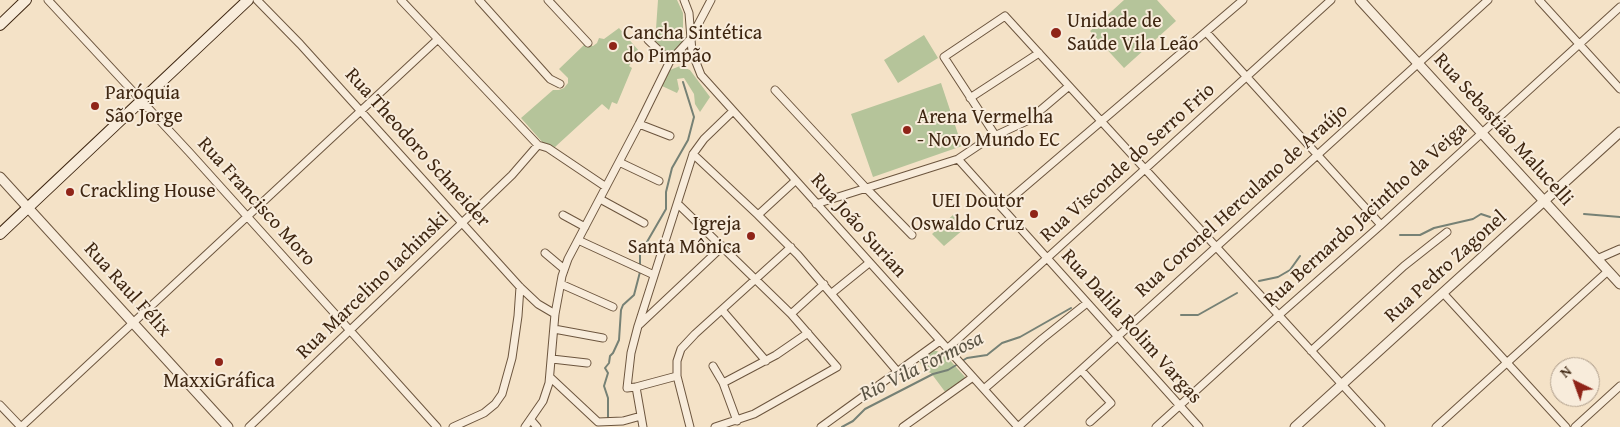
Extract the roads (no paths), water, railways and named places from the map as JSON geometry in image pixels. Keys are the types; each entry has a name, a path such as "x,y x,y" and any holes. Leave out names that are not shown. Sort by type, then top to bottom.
{"main road":[{"path":"0,25 26,0"},
{"path":"0,234 248,0"}],"street":[{"name":"Rua Francisco Moro","path":"48,0 142,100 437,427"},
{"name":"Rua Theodoro Schneider","path":"257,0 300,44 520,287 538,304 555,314"},
{"path":"401,0 538,144 548,148 606,187"},
{"path":"479,0 550,79 560,84"},
{"path":"548,0 588,43"},
{"name":"Rua João Surian","path":"684,0 689,14 694,59 701,75 1018,427"},
{"path":"525,427 546,396 550,378 555,314 564,268 670,62 691,38 711,0"},
{"path":"1001,207 1243,0"},
{"name":"Rua Visconde do Serro Frio","path":"947,349 1330,0"},
{"name":"Rua Sebastião Malucelli","path":"1360,0 1620,284"},
{"name":"Rua Coronel Herculano de Araújo","path":"1018,427 1488,0"},
{"path":"1539,0 1620,89"},
{"name":"Rua Bernardo Jacintho da Veiga","path":"1156,427 1620,7"},
{"path":"995,136 944,57 1005,16 1381,427"},
{"path":"1206,32 1381,225"},
{"path":"0,405 21,427 438,40"},
{"path":"648,40 670,62"},
{"path":"970,98 1039,53"},
{"path":"816,204 958,159 995,136 1032,118 1069,86"},
{"path":"775,90 912,235"},
{"path":"677,376 627,388 631,354 638,326 693,154 704,139 732,111"},
{"path":"639,124 670,136"},
{"name":"Rua Pedro Zagonel","path":"1296,427 1620,132"},
{"name":"Rua Marcelino Iachinski","path":"249,427 521,166 538,144"},
{"path":"693,154 791,247 898,371"},
{"name":"Rua Dalila Rolim Vargas","path":"958,159 1199,427"},
{"path":"619,162 659,182"},
{"name":"Rua Raul Félix","path":"0,177 228,427"},
{"path":"758,215 796,181"},
{"path":"600,198 644,223"},
{"path":"678,204 756,278 791,314 837,367 762,410 737,421 716,427"},
{"path":"563,215 585,227"},
{"path":"1312,351 1411,260 1448,232"},
{"path":"578,240 654,275"},
{"path":"638,326 723,246"},
{"path":"690,427 677,376 677,361 681,349 791,247"},
{"path":"1597,259 1620,249"},
{"path":"545,254 564,268"},
{"path":"832,293 870,263"},
{"path":"1436,427 1608,271"},
{"path":"560,284 614,307"},
{"path":"791,314 824,284"},
{"path":"453,427 484,413 495,404 502,394 512,358 520,287"},
{"path":"1444,293 1566,427"},
{"path":"984,390 1036,343 1088,303"},
{"path":"722,310 766,361"},
{"path":"554,329 603,338"},
{"path":"723,383 766,361 808,333"},
{"path":"821,427 940,341"},
{"path":"552,358 587,363"},
{"path":"713,366 723,383 737,421"},
{"path":"1080,370 1111,403 1090,422"},
{"path":"903,427 973,377"},
{"path":"550,378 605,422 641,416"},
{"path":"1575,427 1620,386"},
{"path":"636,387 643,427"},
{"path":"531,420 538,427"}],"waterway":[{"path":"640,267 640,254 666,209 666,192 672,168 688,140 694,117 683,82"},
{"name":"Rio Vila Formosa","path":"1400,235 1420,235 1434,228 1473,219 1481,214 1490,217"},
{"name":"Rio Vila Formosa","path":"1584,214 1620,217"},
{"name":"Rio Vila Formosa","path":"1259,281 1278,277 1290,270 1300,256"},
{"path":"608,419 608,398 604,386 608,373 605,368 619,340 621,310 623,305 634,295 640,272"},
{"name":"Rio Vila Formosa","path":"1181,315 1198,315 1237,293"},
{"name":"Rio Vila Formosa","path":"962,361 967,358 987,355 1002,343 1020,337 1071,308"},
{"name":"Rio Vila Formosa","path":"842,427 853,421 865,409 933,374 948,370 958,364"}],"place":[{"name":"Unidade de Saúde Vila Leão","path":"1056,33"},
{"name":"Cancha Sintética do Pimpão","path":"613,46"},
{"name":"Paróquia São Jorge","path":"95,106"},
{"name":"Arena Vermelha - Novo Mundo EC","path":"907,130"},
{"name":"Crackling House","path":"70,192"},
{"name":"UEI Doutor Oswaldo Cruz","path":"1034,214"},
{"name":"Igreja Santa Mônica","path":"751,236"},
{"name":"MaxxiGráfica","path":"219,362"}]}
